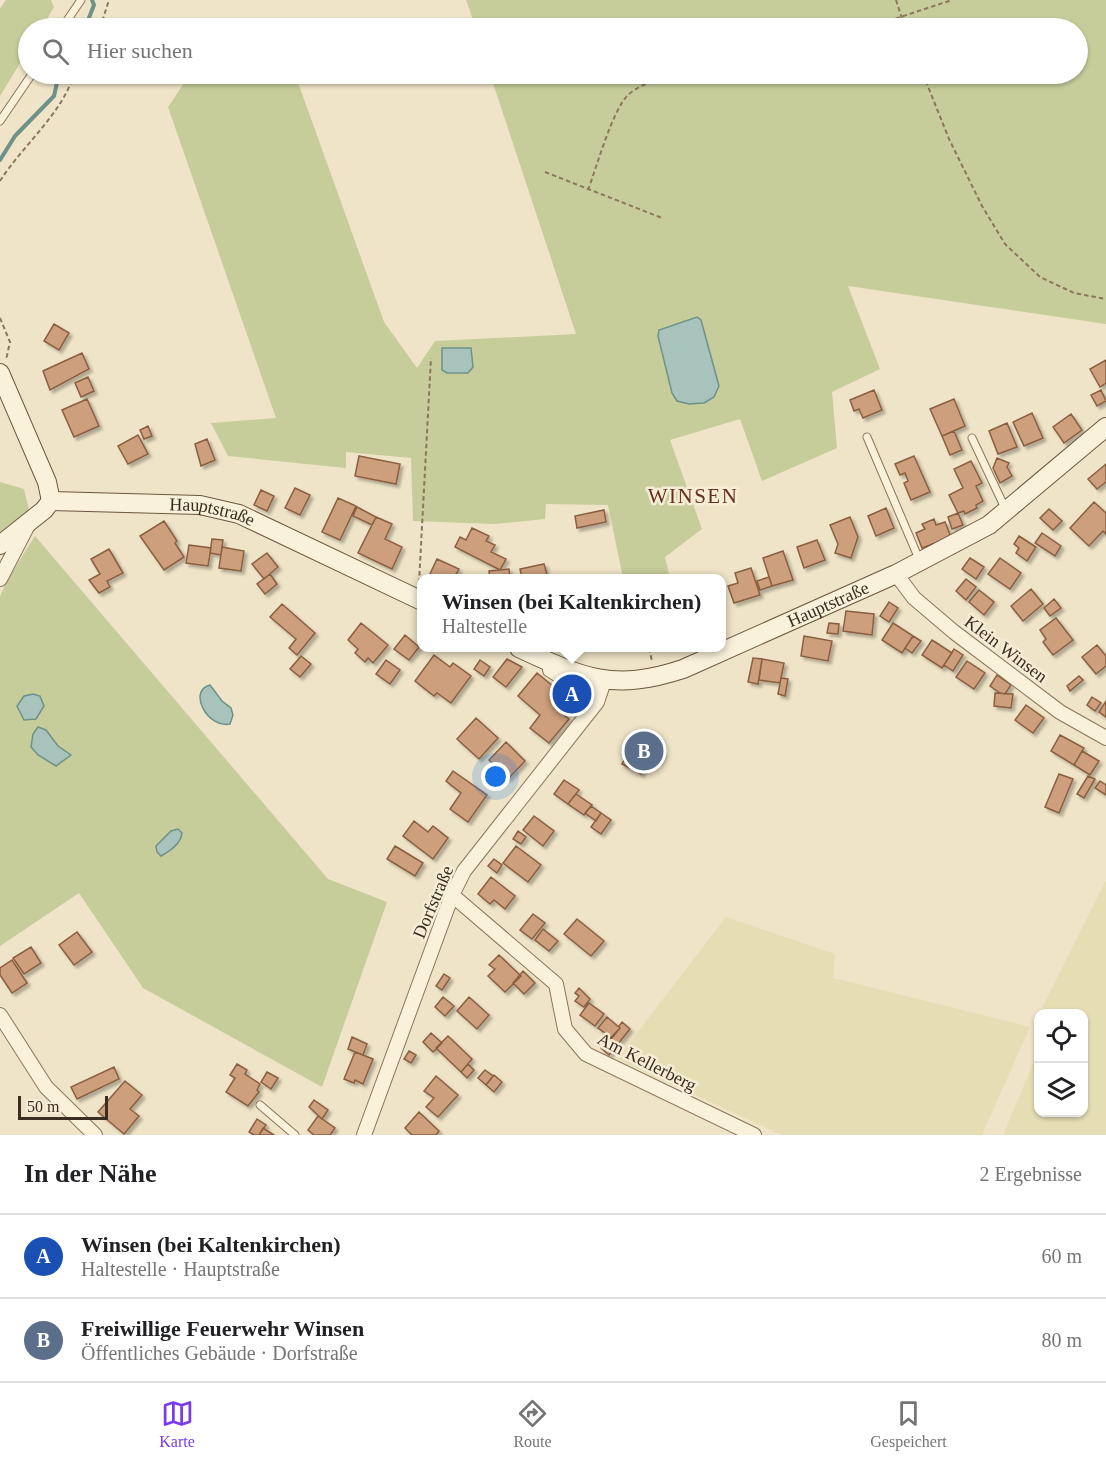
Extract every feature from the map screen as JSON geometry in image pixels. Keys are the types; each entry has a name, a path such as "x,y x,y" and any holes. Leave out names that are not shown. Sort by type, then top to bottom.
{"street":[{"path":"0,545 44,510 51,501 47,482 1,375"},
{"name":"Hauptstraße","path":"726,650 896,574 989,525 1106,427"},
{"name":"Hauptstraße","path":"51,501 200,505 238,514 417,599"},
{"path":"0,579 30,522"},
{"name":"Klein Winsen","path":"896,574 914,598 954,632 1060,712 1106,738"},
{"name":"Hauptstraße","path":"528,652 573,672 604,681 632,681 656,678 721,652"},
{"name":"Dorfstraße","path":"364,1135 452,895 464,871 597,702 604,681"},
{"name":"Am Kellerberg","path":"452,895 556,984 565,1029 586,1054 754,1135"},
{"path":"0,1015 46,1087 95,1135"}],"lane":[{"path":"69,18 81,0"},
{"path":"0,121 25,84"},
{"path":"867,437 920,562"},
{"path":"972,438 1006,511"},
{"path":"260,1106 295,1135"}],"path":[{"path":"103,18 109,0"},
{"path":"896,0 900,16"},
{"path":"894,18 952,0"},
{"path":"0,181 66,96 70,84"},
{"path":"588,190 617,110 629,94 646,84"},
{"path":"927,84 949,139 981,206 1005,244 1040,277 1074,292 1106,299"},
{"path":"545,172 662,218"},
{"path":"0,318 10,342 1,375"},
{"path":"421,574 431,358"}],"shaded area":[{"path":"1106,880 1106,1135 1003,1135 1034,1061 1034,1117 1088,1117 1088,1009 1042,1009"},
{"path":"726,917 835,954 833,978 1030,1027 982,1135 782,1135 617,1059"}],"green space":[{"path":"6,0 51,0 54,7 48,18 18,18 18,66 0,96 0,9"},
{"path":"466,0 1106,0 1106,324 848,286 880,369 832,392 837,448 762,481 740,419 670,440 702,529 665,557 669,574 622,574 608,505 546,504 545,519 495,524 413,521 411,458 346,452 346,468 228,456 211,423 276,418 168,107 183,84 299,84 384,322 417,368 435,341 576,334 493,84 1088,84 1088,18 472,18"},
{"path":"0,482 24,489 29,510 0,532"},
{"path":"35,536 328,879 387,902 322,1087 143,988 79,893 0,946 0,597 6,582"}],"water":[{"path":"697,317 701,320 719,386 714,397 704,403 689,404 677,401 672,393 658,336 659,330"},
{"path":"442,348 471,348 473,367 468,373 447,373 442,370"},
{"path":"210,685 222,701 231,708 233,715 230,724 214,721 203,709 200,694"},
{"path":"33,694 40,696 44,706 36,719 24,720 17,706 24,696"},
{"path":"38,727 46,730 58,746 71,755 56,766 38,755 31,747 33,734"},
{"path":"178,829 182,833 180,841 161,856 156,846 171,831"}],"building":[{"path":"54,324 69,333 59,350 44,341"},
{"path":"82,353 89,369 50,390 43,371"},
{"path":"1106,360 1106,383 1100,387 1090,369"},
{"path":"88,377 94,391 81,397 75,383"},
{"path":"874,390 882,410 863,418 859,409 854,411 850,400"},
{"path":"1101,390 1106,401 1097,406 1091,395"},
{"path":"87,399 99,426 74,437 62,410"},
{"path":"954,399 965,426 942,436 930,409"},
{"path":"1032,413 1043,438 1024,446 1013,422"},
{"path":"1071,414 1082,430 1064,443 1053,427"},
{"path":"1007,423 1017,447 998,454 989,431"},
{"path":"148,426 152,436 144,439 140,430"},
{"path":"954,431 962,450 950,455 942,436"},
{"path":"138,435 148,454 128,464 118,446"},
{"path":"207,439 215,460 201,466 195,444"},
{"path":"359,456 400,464 396,484 355,476"},
{"path":"914,456 930,492 911,500 904,483 908,481 905,473 900,475 895,464"},
{"path":"997,458 1009,463 1007,467 1012,476 1000,483 993,468"},
{"path":"971,461 982,483 976,486 983,501 976,505 977,508 965,514 964,511 958,513 949,495 963,488 954,469"},
{"path":"1106,464 1106,482 1097,489 1088,479"},
{"path":"295,488 310,495 300,515 285,508"},
{"path":"261,490 274,496 267,511 254,505"},
{"path":"338,498 356,506 340,540 322,532"},
{"path":"1094,502 1106,513 1106,534 1103,531 1089,546 1070,528"},
{"path":"357,507 376,517 372,525 353,516"},
{"path":"886,508 894,528 876,536 868,516"},
{"path":"1049,509 1062,521 1053,530 1040,518"},
{"path":"604,510 606,522 577,528 575,516"},
{"path":"958,513 963,525 952,529 948,517"},
{"path":"376,517 392,524 385,539 402,547 392,569 358,553"},
{"path":"850,517 858,537 851,558 835,553 838,544 830,525"},
{"path":"934,519 936,525 945,522 951,537 922,548 916,533 925,529 922,524"},
{"path":"164,521 184,557 164,570 140,536"},
{"path":"472,528 489,536 486,541 495,545 491,552 506,559 500,570 455,547 460,537 466,540"},
{"path":"1042,533 1061,546 1055,556 1035,543"},
{"path":"1019,536 1036,547 1027,561 1016,553 1019,548 1014,544"},
{"path":"212,539 223,540 221,555 210,553"},
{"path":"817,540 825,560 804,568 797,547"},
{"path":"189,545 211,548 208,566 186,563"},
{"path":"222,547 244,551 241,571 219,568"},
{"path":"109,549 123,573 107,581 110,587 99,593 89,580 100,574 91,559"},
{"path":"783,551 793,580 772,586 763,558"},
{"path":"267,553 278,567 264,579 252,564"},
{"path":"970,558 984,567 976,579 962,569"},
{"path":"1000,558 1021,573 1010,589 988,574"},
{"path":"437,559 459,569 456,574 430,574"},
{"path":"544,564 547,574 521,574 520,569"},
{"path":"751,568 760,595 734,603 728,586 738,583 735,573"},
{"path":"509,569 510,574 489,574 489,571"},
{"path":"270,574 277,584 265,594 257,584"},
{"path":"769,577 772,586 760,590 757,581"},
{"path":"966,579 976,587 966,600 956,591"},
{"path":"1031,589 1043,604 1023,621 1011,606"},
{"path":"979,590 994,602 984,615 969,602"},
{"path":"1054,599 1061,608 1050,616 1044,608"},
{"path":"889,602 898,608 889,622 880,616"},
{"path":"282,604 315,633 297,655 289,648 296,639 270,617"},
{"path":"846,611 874,614 872,635 843,631"},
{"path":"1056,618 1073,640 1053,655 1043,642 1046,639 1040,630"},
{"path":"361,623 388,645 373,663 368,658 365,662 355,653 358,649 348,640"},
{"path":"829,623 839,624 838,634 827,633"},
{"path":"893,623 913,636 902,653 882,640"},
{"path":"405,635 417,645 417,650 409,660 394,649"},
{"path":"804,636 832,641 828,661 801,656"},
{"path":"913,636 921,641 912,653 905,648"},
{"path":"932,640 952,653 942,668 922,655"},
{"path":"1097,645 1106,656 1106,666 1096,674 1082,657"},
{"path":"954,649 963,655 953,671 944,665"},
{"path":"434,655 450,667 453,663 471,676 451,703 437,693 434,696 415,681"},
{"path":"301,656 311,664 300,677 290,669"},
{"path":"753,658 762,659 758,684 748,682"},
{"path":"507,659 522,667 506,687 493,677"},
{"path":"762,659 784,663 780,683 759,680"},
{"path":"386,660 400,670 390,684 376,674"},
{"path":"480,660 490,667 484,676 474,669"},
{"path":"967,661 985,673 974,689 956,677"},
{"path":"537,673 565,696 555,708 569,719 549,743 530,728 540,715 518,696"},
{"path":"997,675 1011,685 1005,694 990,686"},
{"path":"1079,676 1083,680 1070,691 1067,686"},
{"path":"781,678 788,679 785,696 778,694"},
{"path":"995,693 1013,694 1011,708 994,706"},
{"path":"1092,697 1101,703 1095,711 1087,705"},
{"path":"1106,701 1106,717 1099,712"},
{"path":"1026,705 1044,718 1033,733 1015,720"},
{"path":"476,718 498,738 479,759 457,739"},
{"path":"640,730 660,740 655,749 663,753 658,762 650,758 641,774 622,764"},
{"path":"1060,735 1084,748 1074,765 1051,751"},
{"path":"506,742 525,761 508,779 489,760"},
{"path":"1082,751 1099,761 1090,775 1074,765"},
{"path":"453,771 487,795 468,822 450,809 461,793 446,781"},
{"path":"1059,774 1073,779 1059,813 1045,807"},
{"path":"1088,776 1095,779 1084,798 1077,794"},
{"path":"564,780 579,790 568,804 554,794"},
{"path":"1100,781 1106,785 1106,795 1095,788"},
{"path":"576,794 592,805 584,815 568,804"},
{"path":"591,806 601,813 596,821 585,813"},
{"path":"601,813 611,820 601,834 591,827"},
{"path":"534,816 554,831 543,846 523,830"},
{"path":"414,821 428,832 433,826 448,838 433,859 403,836"},
{"path":"518,831 526,837 521,844 513,839"},
{"path":"395,846 423,863 415,876 387,859"},
{"path":"516,846 541,865 528,882 503,863"},
{"path":"494,859 502,865 497,873 488,866"},
{"path":"491,877 515,896 505,909 494,900 490,904 478,894"},
{"path":"533,914 545,923 532,939 520,930"},
{"path":"577,919 604,941 591,956 564,934"},
{"path":"543,929 558,941 549,951 535,940"},
{"path":"77,932 92,952 74,965 59,945"},
{"path":"31,947 41,963 24,974 13,958"},
{"path":"499,955 521,976 505,992 488,976 495,969 489,965"},
{"path":"12,960 27,983 12,993 0,975 0,968"},
{"path":"523,971 535,983 524,994 513,983"},
{"path":"444,974 450,978 442,990 436,986"},
{"path":"579,988 590,999 584,1007 575,1001 579,996 575,993"},
{"path":"443,997 454,1006 445,1016 435,1007"},
{"path":"469,997 489,1015 477,1029 457,1011"},
{"path":"589,1003 604,1014 595,1026 580,1015"},
{"path":"607,1017 620,1028 612,1038 598,1028"},
{"path":"622,1022 630,1029 609,1055 601,1048 620,1028"},
{"path":"431,1033 442,1043 433,1052 423,1042"},
{"path":"448,1036 472,1059 461,1072 436,1048"},
{"path":"352,1037 367,1044 363,1055 348,1049"},
{"path":"409,1051 416,1055 411,1063 404,1059"},
{"path":"355,1052 373,1059 363,1084 355,1080 354,1083 344,1079"},
{"path":"237,1064 247,1070 245,1074 260,1084 257,1090 259,1092 248,1106 226,1092 235,1078 230,1075"},
{"path":"468,1064 474,1070 467,1078 461,1072"},
{"path":"114,1067 119,1079 77,1099 71,1087"},
{"path":"485,1070 493,1076 486,1085 478,1078"},
{"path":"267,1072 278,1078 271,1089 261,1082"},
{"path":"494,1075 502,1082 494,1092 486,1085"},
{"path":"436,1076 458,1095 438,1117 426,1107 434,1098 424,1091"},
{"path":"125,1081 142,1095 130,1109 139,1116 124,1134 98,1112"},
{"path":"314,1100 328,1110 322,1119 309,1107"},
{"path":"419,1112 439,1131 436,1135 412,1135 405,1128"},
{"path":"318,1116 335,1128 330,1135 314,1135 308,1130"},
{"path":"257,1119 266,1125 259,1135 254,1135 249,1132"},
{"path":"263,1128 274,1135 259,1135"}],"waterway":[{"path":"89,18 94,5 92,0"},
{"path":"0,160 15,136 54,96 57,84"}],"place":[{"name":"Winsen (bei Kaltenkirchen)","path":"572,694"},
{"name":"Freiwillige Feuerwehr Winsen","path":"644,751"}],"district":[{"name":"WINSEN","path":"693,496"}]}
